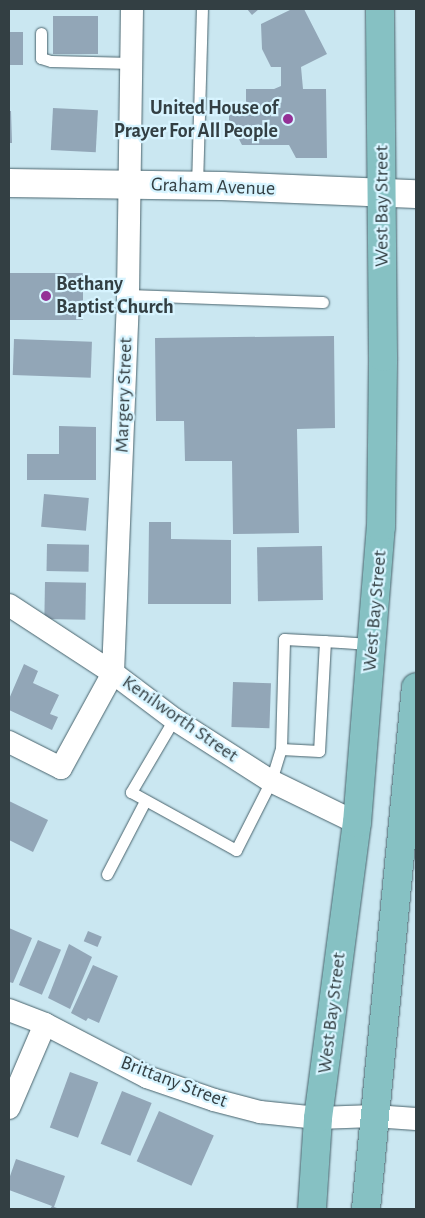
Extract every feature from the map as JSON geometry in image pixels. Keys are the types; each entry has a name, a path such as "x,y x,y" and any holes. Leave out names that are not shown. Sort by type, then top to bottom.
{"main road":[{"name":"West Bay Street","path":"312,1209 318,1118 357,823 381,526 383,193 380,9"},
{"path":"366,1209 374,1116 408,851 416,700"}],"street":[{"name":"Margery Street","path":"9,742 62,768 113,673 128,294 132,9"},
{"name":"Graham Avenue","path":"9,183 197,186 416,194"},
{"name":"Kenilworth Street","path":"9,605 113,673 174,719 271,780 357,823"},
{"name":"Brittany Street","path":"9,1010 45,1024 147,1076 214,1100 260,1112 318,1118 374,1116 416,1119"},
{"path":"9,1108 45,1024"}],"lane":[{"path":"197,186 202,9"},
{"path":"41,33 41,58 51,61 132,63"},
{"path":"128,294 323,302"},
{"path":"174,719 131,792 236,850 271,780 281,749 284,639 372,644"},
{"path":"281,749 319,750 325,641"},
{"path":"107,874 145,801"}],"building":[{"path":"247,9 259,9 252,15"},
{"path":"292,9 304,9 327,54 301,67 303,89 326,89 327,158 296,158 289,145 242,145 229,120 229,113 246,104 246,89 274,89 281,86 281,67 271,67 262,49 261,24"},
{"path":"53,16 98,16 98,54 53,54"},
{"path":"9,32 23,32 23,65 9,65"},
{"path":"53,108 98,110 96,152 51,150"},
{"path":"9,111 11,111 12,143 9,143"},
{"name":"Bethany Baptist Church","path":"9,273 83,273 83,320 9,320"},
{"path":"334,336 335,428 297,429 299,533 233,534 232,461 185,461 184,421 156,421 155,338"},
{"path":"14,339 92,342 91,378 13,375"},
{"path":"59,426 96,427 96,480 27,480 27,454 59,454"},
{"path":"44,494 89,498 86,531 41,527"},
{"path":"149,522 171,522 171,539 231,540 231,604 148,604"},
{"path":"47,544 89,545 89,572 47,571"},
{"path":"322,546 323,600 258,601 257,547"},
{"path":"45,582 86,583 85,620 44,619"},
{"path":"24,664 38,671 33,683 59,695 50,714 58,717 52,730 9,710 9,699"},
{"path":"233,682 271,683 269,728 231,727"},
{"path":"9,801 48,820 33,852 9,840"},
{"path":"9,928 32,938 13,983 9,982"},
{"path":"88,931 102,937 98,947 84,941"},
{"path":"38,940 61,950 42,995 19,985"},
{"path":"69,944 92,957 70,1009 48,998"},
{"path":"93,965 118,976 99,1023 88,1018 86,1021 71,1013"},
{"path":"70,1072 98,1082 78,1138 50,1127"},
{"path":"122,1091 152,1103 130,1156 101,1144"},
{"path":"159,1111 214,1135 191,1186 137,1161"},
{"path":"16,1159 65,1176 54,1207 60,1209 50,1209 52,1206 9,1190 9,1179"}],"place":[{"name":"United House of Prayer For All People","path":"288,119"},
{"name":"Bethany Baptist Church","path":"46,296"}]}
